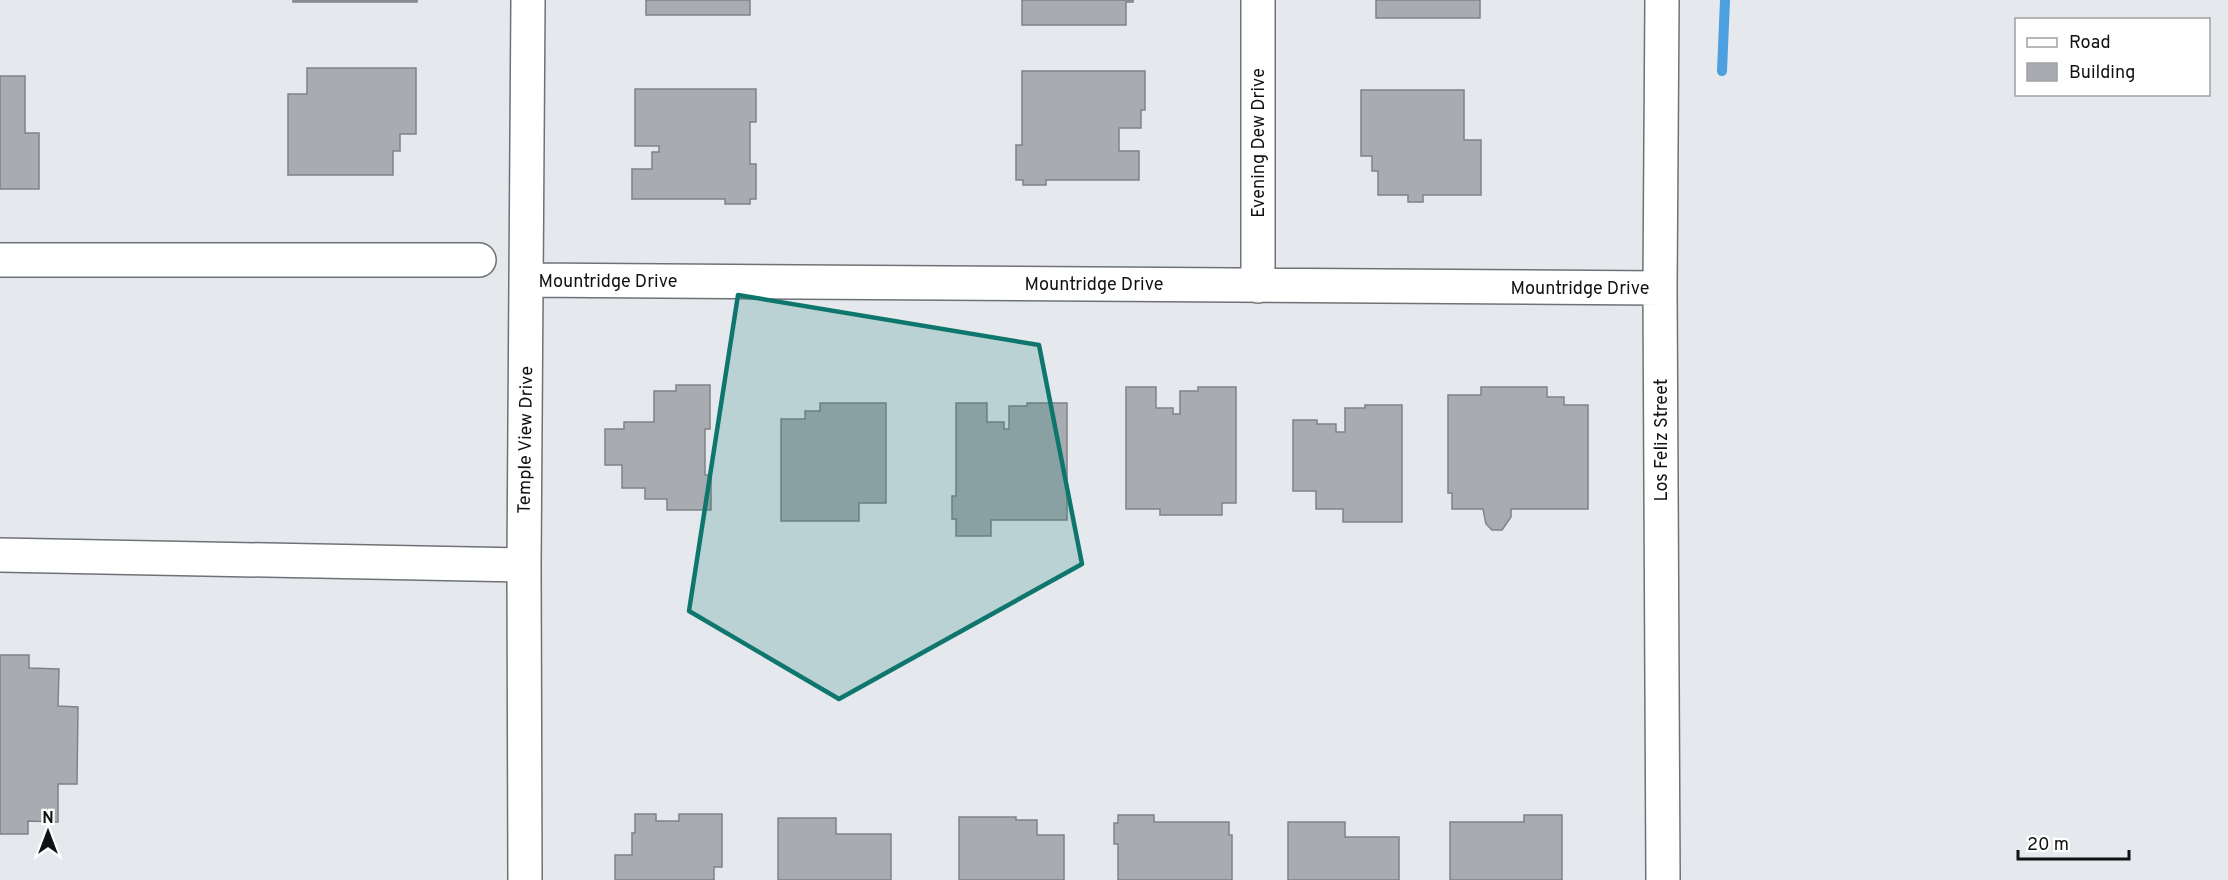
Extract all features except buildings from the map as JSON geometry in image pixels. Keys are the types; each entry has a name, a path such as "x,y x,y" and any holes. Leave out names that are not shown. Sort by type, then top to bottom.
{"street":[{"name":"Temple View Drive","path":"525,880 524,565 528,0"},
{"name":"Evening Dew Drive","path":"1258,0 1258,286"},
{"name":"Los Feliz Street","path":"1662,0 1660,288 1663,880"},
{"path":"0,260 479,260"},
{"name":"Mountridge Drive","path":"527,280 1660,288"},
{"path":"0,555 524,565"}],"highlighted area":[{"path":"738,295 1039,345 1082,564 839,699 689,611"}],"waterway":[{"path":"1722,71 1725,0"}]}
